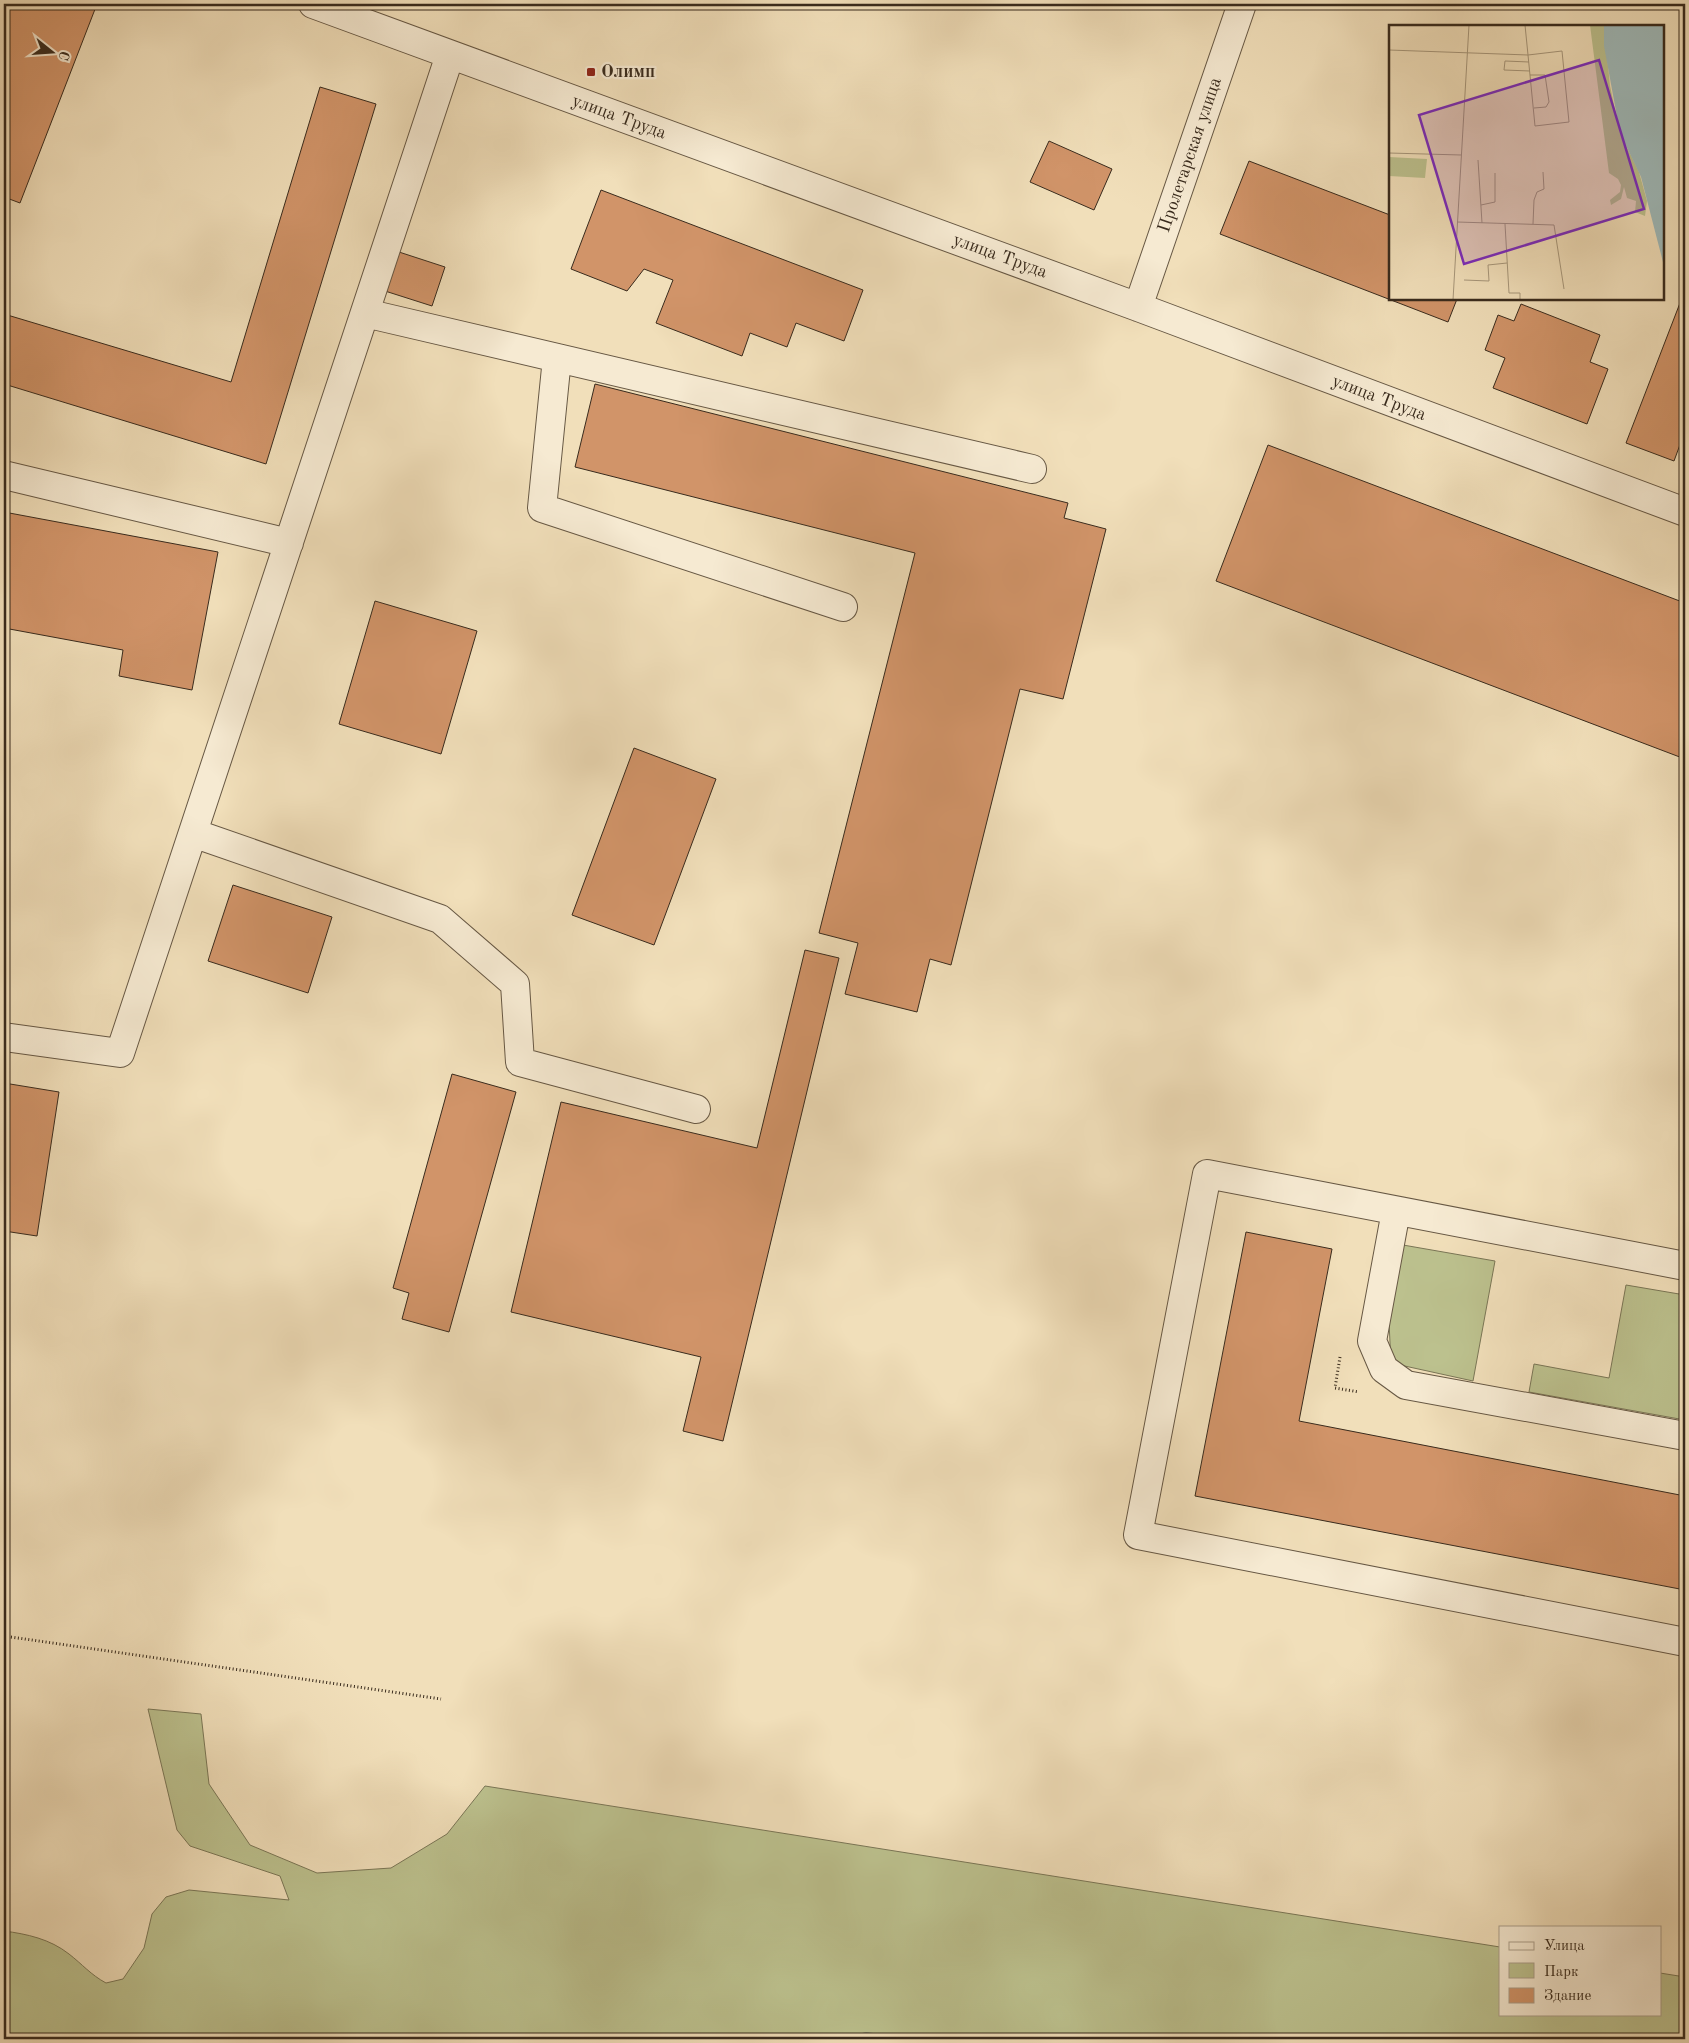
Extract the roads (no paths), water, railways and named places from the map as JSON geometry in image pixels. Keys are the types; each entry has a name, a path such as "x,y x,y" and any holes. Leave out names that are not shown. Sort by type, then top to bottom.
{"street":[{"name":"улица Труда","path":"313,4 1138,307 1685,512"},
{"name":"Пролетарская улица","path":"1138,307 1242,4"},
{"path":"4,1036 120,1053 450,55"},
{"path":"365,313 1032,469"},
{"path":"557,358 542,508 843,607"},
{"path":"4,475 289,544"},
{"path":"193,833 440,919 515,984 520,1062 696,1109"},
{"path":"1685,1266 1207,1174 1138,1535 1685,1642"},
{"path":"1396,1211 1372,1341 1384,1369 1406,1385 1685,1436"}],"water":[{"path":"866,2033 946,2039 822,2039"}],"place":[{"name":"Олимп","path":"591,72"}]}
